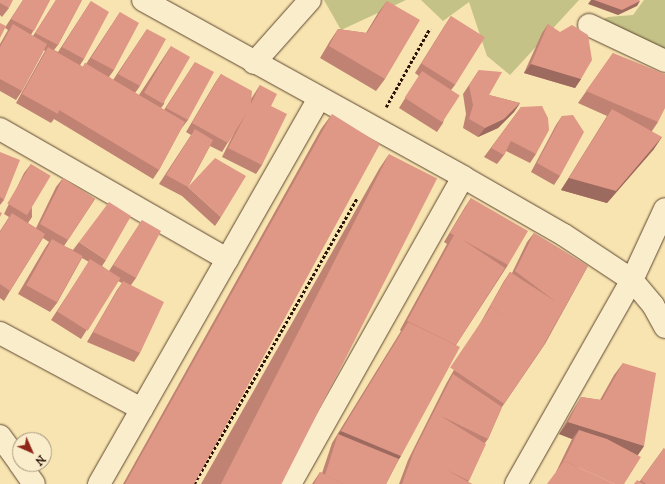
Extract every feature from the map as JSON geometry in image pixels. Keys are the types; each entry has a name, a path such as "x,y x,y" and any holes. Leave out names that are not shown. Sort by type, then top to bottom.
{"street":[{"path":"143,0 319,99 463,176 564,235 632,280 653,305 665,327"},
{"path":"254,63 310,0"},
{"path":"589,25 665,61"},
{"path":"99,484 319,99"},
{"path":"0,129 227,259"},
{"path":"290,484 463,176"},
{"path":"516,484 632,280 665,210"},
{"path":"0,333 142,409"},
{"path":"0,436 12,453"},
{"path":"26,472 34,484"}],"path":[{"path":"374,128 430,28"},
{"path":"194,484 357,198"}],"shaded area":[{"path":"324,0 406,0 341,30"},
{"path":"421,0 579,0 510,75 487,56 469,2 443,21"},
{"path":"644,0 665,0 665,52 600,21 608,17 633,15"}],"building":[{"path":"0,0 13,0 9,8 0,3"},
{"path":"23,0 50,0 34,31 11,19"},
{"path":"56,0 82,0 58,45 35,33"},
{"path":"594,0 639,0 640,1 622,10"},
{"path":"91,1 109,12 84,59 62,47"},
{"path":"387,1 420,20 385,79 329,46 338,29 367,33"},
{"path":"120,12 139,23 114,70 91,58"},
{"path":"451,16 485,37 455,85 421,63"},
{"path":"0,23 6,26 0,38"},
{"path":"13,24 47,44 22,91 0,79 0,47"},
{"path":"548,24 560,32 572,25 588,35 592,60 581,79 531,64"},
{"path":"147,29 166,39 140,86 118,74"},
{"path":"171,46 190,57 163,104 144,93"},
{"path":"48,47 83,67 85,63 185,122 159,170 59,110 58,114 22,94"},
{"path":"613,53 665,74 665,108 658,122 586,91"},
{"path":"195,62 214,72 188,120 166,108"},
{"path":"479,70 502,72 489,95 520,103 504,119 485,128 469,119 473,105 469,85"},
{"path":"422,71 460,96 442,122 405,98"},
{"path":"221,74 252,91 251,104 260,85 277,94 271,106 287,114 262,165 228,148 246,114 228,143 192,123"},
{"path":"542,106 548,118 549,130 536,154 511,141 504,155 491,148 521,107"},
{"path":"612,109 662,137 616,191 569,178"},
{"path":"332,114 380,144 194,484 125,484"},
{"path":"573,115 584,132 560,176 537,163 562,116"},
{"path":"195,129 213,140 188,187 166,175"},
{"path":"0,152 20,160 4,200 0,197"},
{"path":"389,154 437,179 281,484 221,484"},
{"path":"215,158 246,176 221,217 188,187"},
{"path":"31,164 51,176 27,215 7,203"},
{"path":"63,178 95,199 68,240 40,224"},
{"path":"471,198 528,231 508,265 463,240 505,268 456,345 407,321 454,235 450,233"},
{"path":"109,202 131,216 106,260 79,242"},
{"path":"12,213 45,234 10,291 0,284 0,232"},
{"path":"142,220 161,231 136,278 113,265"},
{"path":"534,233 588,266 544,344 491,307 488,310 510,272 555,301 515,271"},
{"path":"52,239 83,256 57,302 26,285"},
{"path":"90,259 121,278 88,331 57,312"},
{"path":"123,281 164,302 140,353 93,332"},
{"path":"491,307 545,343 504,404 450,368"},
{"path":"408,322 460,347 401,456 341,431"},
{"path":"623,363 656,373 644,446 568,422 581,397 602,400"},
{"path":"453,374 502,407 488,439 441,416 486,444 469,481 447,470 472,484 402,484 414,451"},
{"path":"579,430 607,439 641,457 624,484 615,484 564,461 562,464"},
{"path":"338,434 399,459 386,484 343,484 325,475"},
{"path":"664,448 665,484 646,484 641,480"},
{"path":"564,461 615,484 547,484"},
{"path":"320,472 343,484 314,484"},
{"path":"637,480 644,484 634,484"}]}
